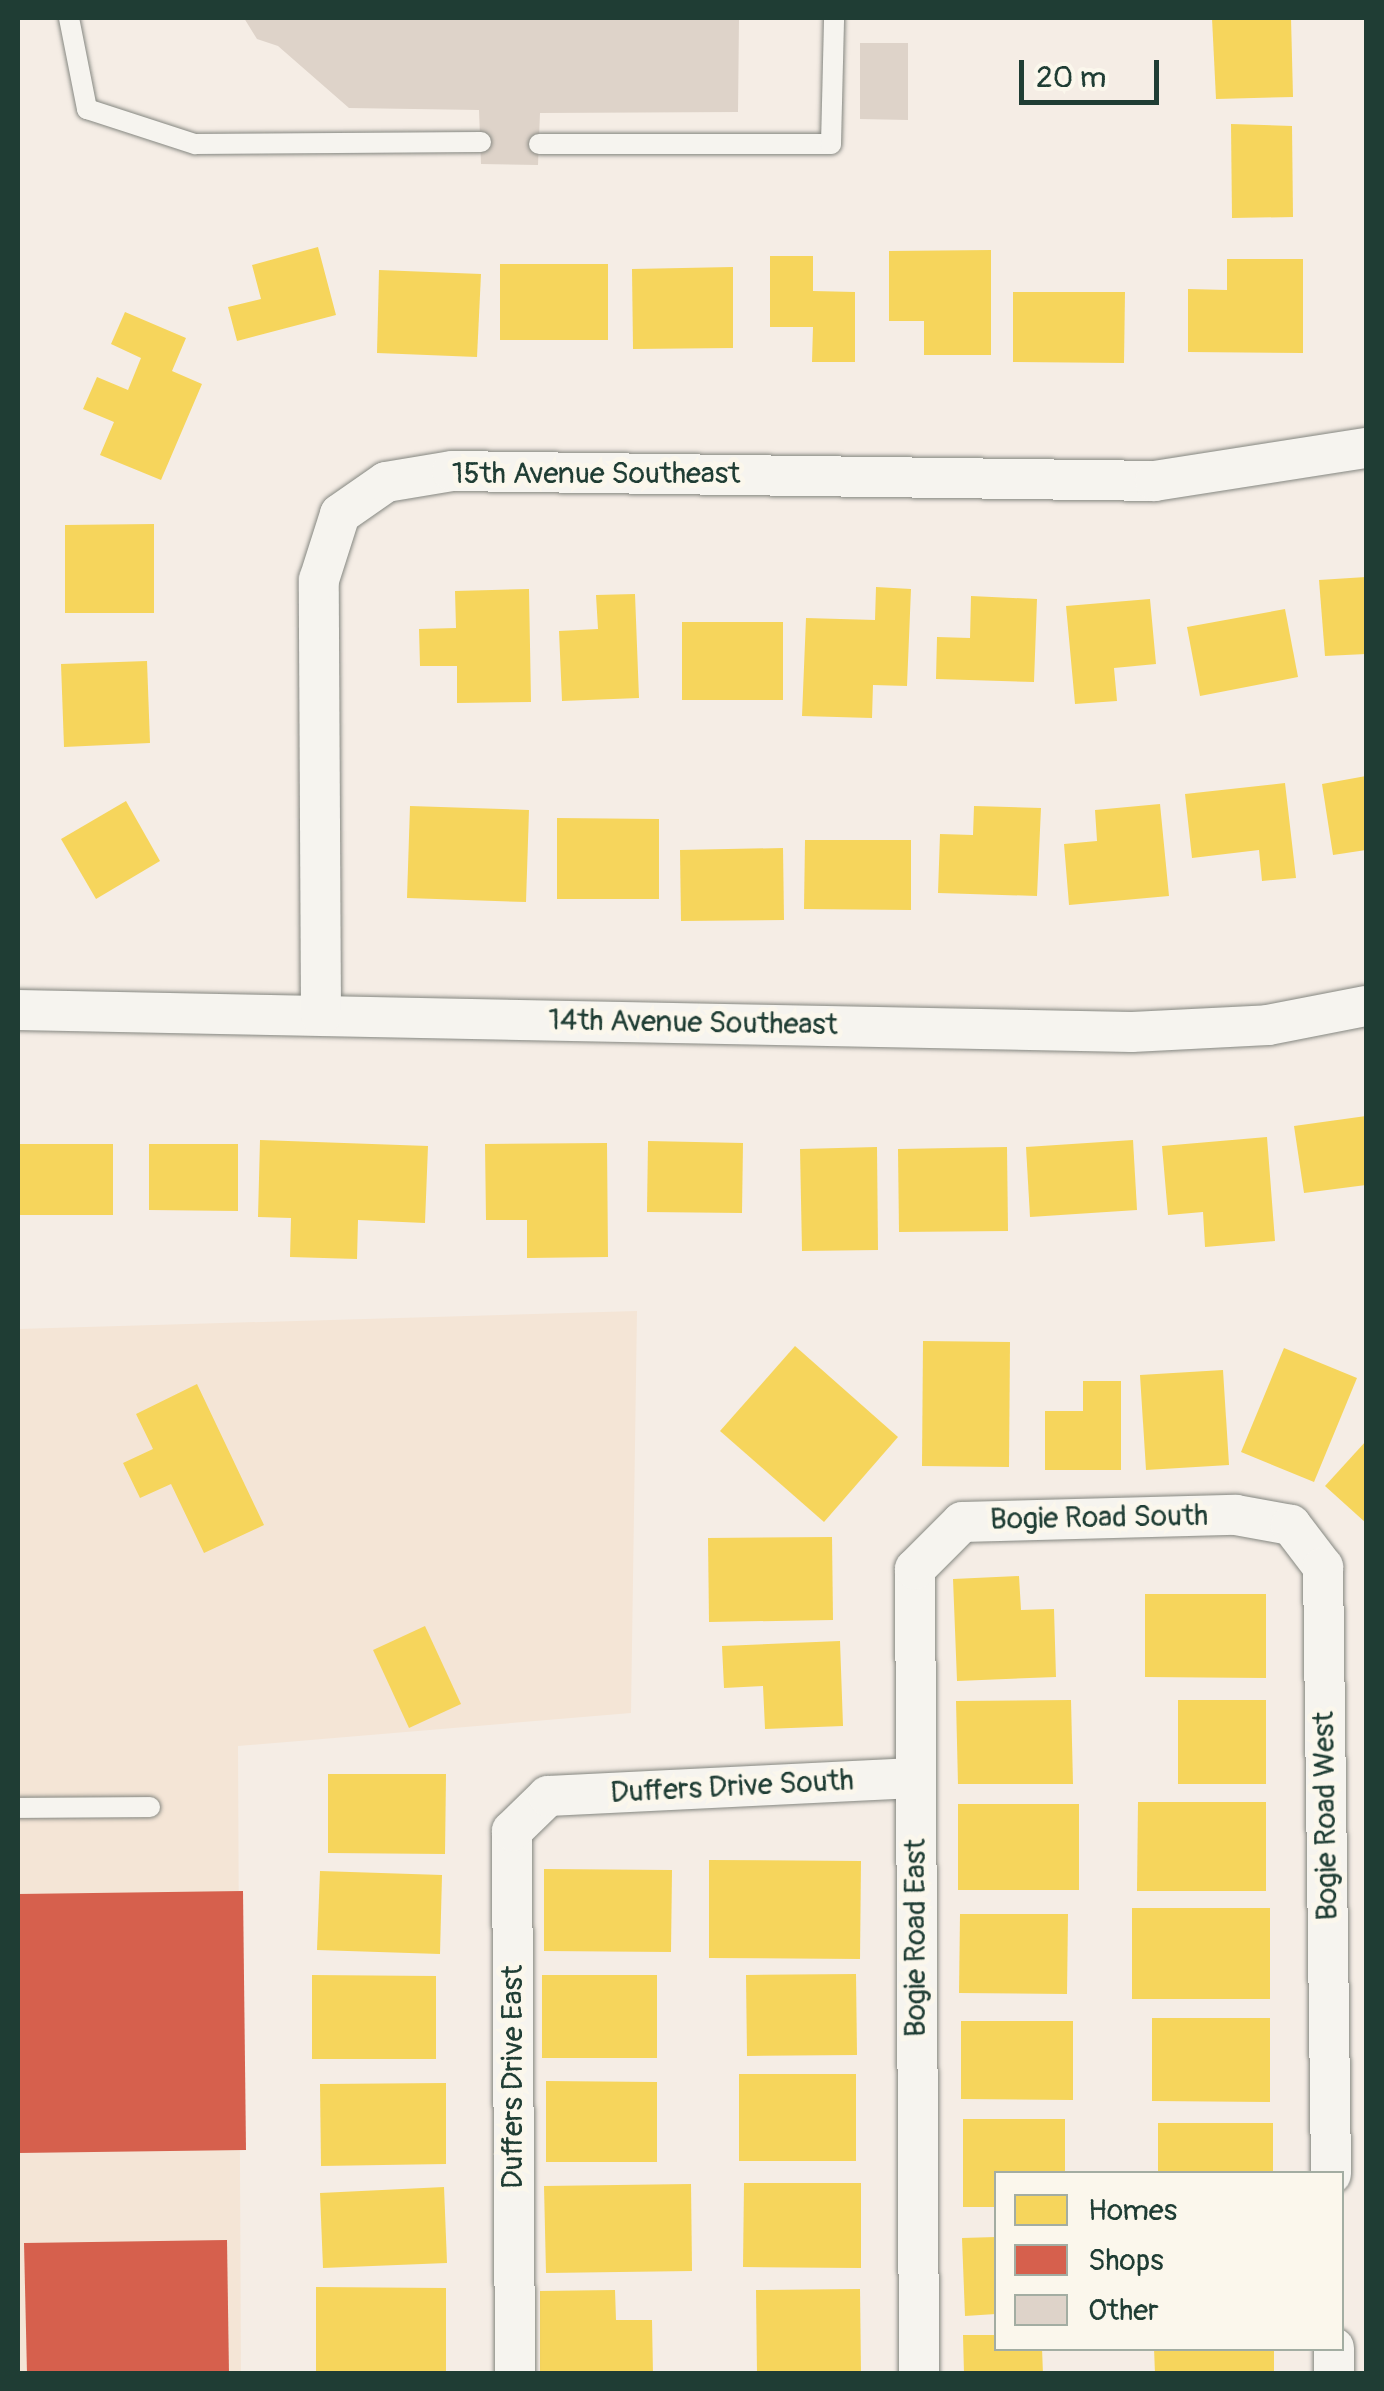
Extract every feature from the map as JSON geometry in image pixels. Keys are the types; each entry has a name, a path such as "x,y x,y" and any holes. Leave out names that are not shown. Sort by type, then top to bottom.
{"street":[{"name":"15th Avenue Southeast","path":"321,1016 318,580 340,514 386,482 452,471 1155,481 1366,448"},
{"name":"14th Avenue Southeast","path":"18,1010 1132,1032 1268,1026 1366,1006"},
{"name":"Bogie Road South","path":"962,1522 1236,1515"},
{"name":"Bogie Road West","path":"1236,1515 1291,1526 1322,1567 1331,2171"},
{"name":"Bogie Road East","path":"919,2374 915,1569 962,1522"},
{"name":"Duffers Drive South","path":"548,1796 915,1778"},
{"name":"Duffers Drive East","path":"514,2374 512,1830 548,1796"}],"lane":[{"path":"69,18 87,110 195,144 481,142"},
{"path":"539,144 831,144 834,18"},
{"path":"18,1808 150,1807"}],"shaded area":[{"path":"637,1311 631,1713 238,1746 241,2373 18,2373 18,1329"}],"building: Homes":[{"path":"1212,18 1291,18 1293,97 1216,99"},
{"path":"1231,124 1292,126 1293,217 1232,218"},
{"path":"318,247 336,315 237,341 228,307 261,299 252,265"},
{"path":"991,250 991,355 924,355 924,321 889,321 889,251"},
{"path":"770,256 813,256 813,291 855,292 855,362 812,362 813,327 770,327"},
{"path":"1227,259 1303,259 1303,353 1188,352 1188,289 1227,290"},
{"path":"500,264 608,264 608,340 500,340"},
{"path":"733,267 733,348 633,349 632,269"},
{"path":"379,270 481,274 477,357 377,353"},
{"path":"1013,292 1125,292 1124,363 1013,362"},
{"path":"125,312 186,338 172,371 202,384 161,480 100,455 114,422 83,409 97,377 128,390 141,358 111,344"},
{"path":"154,524 154,613 65,613 65,525"},
{"path":"1366,577 1366,654 1325,656 1319,580"},
{"path":"876,587 911,589 907,686 873,685 872,718 802,716 806,618 875,620"},
{"path":"529,589 531,702 457,703 457,666 420,666 419,629 456,628 455,591"},
{"path":"635,594 639,698 562,701 559,631 598,629 596,595"},
{"path":"971,596 1037,599 1034,682 936,679 937,637 970,638"},
{"path":"1150,599 1156,664 1114,668 1117,701 1075,704 1066,606"},
{"path":"1285,609 1298,677 1200,696 1187,627"},
{"path":"682,622 783,622 783,700 682,700"},
{"path":"147,661 150,743 64,747 61,664"},
{"path":"1366,776 1366,850 1333,855 1322,784"},
{"path":"1285,783 1296,878 1262,881 1259,850 1192,858 1185,794"},
{"path":"126,801 160,861 96,899 61,839"},
{"path":"1160,804 1169,896 1069,905 1064,844 1097,841 1095,810"},
{"path":"410,806 529,810 526,902 407,898"},
{"path":"974,806 1041,808 1037,896 938,893 940,834 973,835"},
{"path":"557,818 659,819 659,899 557,899"},
{"path":"805,840 911,840 911,910 804,909"},
{"path":"783,848 784,920 681,921 680,850"},
{"path":"1366,1116 1366,1185 1304,1193 1294,1126"},
{"path":"1267,1137 1275,1241 1205,1247 1203,1212 1168,1215 1162,1146"},
{"path":"260,1140 428,1146 425,1223 358,1220 357,1259 290,1257 291,1218 258,1217"},
{"path":"1133,1140 1137,1210 1030,1217 1026,1147"},
{"path":"648,1141 743,1143 742,1213 647,1212"},
{"path":"607,1143 608,1257 527,1258 527,1220 486,1220 485,1144"},
{"path":"18,1144 113,1144 113,1215 18,1215"},
{"path":"149,1144 238,1144 238,1211 149,1210"},
{"path":"877,1147 878,1250 802,1251 800,1149"},
{"path":"1007,1147 1008,1231 899,1232 898,1149"},
{"path":"923,1341 1010,1342 1009,1467 922,1466"},
{"path":"795,1346 898,1437 824,1522 720,1431"},
{"path":"1284,1348 1357,1378 1314,1482 1241,1452"},
{"path":"1223,1370 1229,1465 1146,1470 1140,1375"},
{"path":"1083,1381 1121,1381 1121,1470 1045,1470 1045,1411 1083,1411"},
{"path":"197,1384 264,1525 204,1553 171,1484 140,1498 123,1463 153,1449 136,1414"},
{"path":"1366,1441 1366,1523 1325,1486"},
{"path":"832,1537 833,1620 709,1622 708,1538"},
{"path":"1019,1576 1021,1610 1054,1609 1056,1677 957,1681 953,1579"},
{"path":"1145,1594 1266,1594 1266,1678 1145,1677"},
{"path":"425,1626 461,1704 409,1728 373,1650"},
{"path":"840,1641 843,1726 765,1729 763,1686 724,1688 722,1646"},
{"path":"1071,1700 1073,1784 958,1784 956,1701"},
{"path":"1178,1700 1266,1700 1266,1784 1178,1784"},
{"path":"328,1774 446,1774 445,1854 328,1853"},
{"path":"1138,1802 1266,1802 1266,1891 1137,1891"},
{"path":"958,1804 1079,1804 1079,1890 958,1890"},
{"path":"709,1860 861,1861 860,1959 709,1958"},
{"path":"544,1869 672,1870 671,1952 544,1951"},
{"path":"320,1871 442,1875 440,1954 317,1950"},
{"path":"1132,1908 1270,1908 1270,1999 1132,1999"},
{"path":"960,1914 1068,1914 1067,1994 959,1993"},
{"path":"856,1974 857,2055 747,2056 746,1975"},
{"path":"312,1975 436,1976 436,2059 312,2059"},
{"path":"542,1975 657,1975 657,2058 542,2058"},
{"path":"1152,2018 1270,2018 1270,2102 1152,2101"},
{"path":"961,2021 1073,2021 1073,2100 961,2099"},
{"path":"739,2074 856,2074 856,2161 739,2161"},
{"path":"546,2081 657,2082 657,2162 546,2162"},
{"path":"446,2083 446,2164 321,2166 320,2084"},
{"path":"963,2119 1065,2119 1065,2171 994,2171 994,2207 963,2207"},
{"path":"1158,2123 1273,2123 1273,2171 1158,2171"},
{"path":"744,2183 861,2183 861,2268 743,2267"},
{"path":"691,2184 692,2271 546,2273 544,2186"},
{"path":"444,2187 447,2263 323,2268 320,2193"},
{"path":"994,2237 994,2314 965,2316 962,2238"},
{"path":"316,2287 446,2288 446,2374 316,2374"},
{"path":"860,2289 861,2374 757,2374 756,2290"},
{"path":"615,2290 616,2320 652,2320 653,2374 540,2374 540,2291"},
{"path":"963,2335 994,2335 994,2351 1042,2351 1043,2374 964,2374"},
{"path":"1154,2351 1274,2351 1274,2374 1155,2374"}],"building: Shops":[{"path":"243,1891 246,2150 18,2153 18,1894"},
{"path":"227,2240 229,2374 27,2374 24,2243"}],"building: Other":[{"path":"244,18 739,18 738,112 540,113 538,165 481,164 479,110 349,108 278,46 257,39"},
{"path":"860,43 908,43 908,120 860,119"}]}
